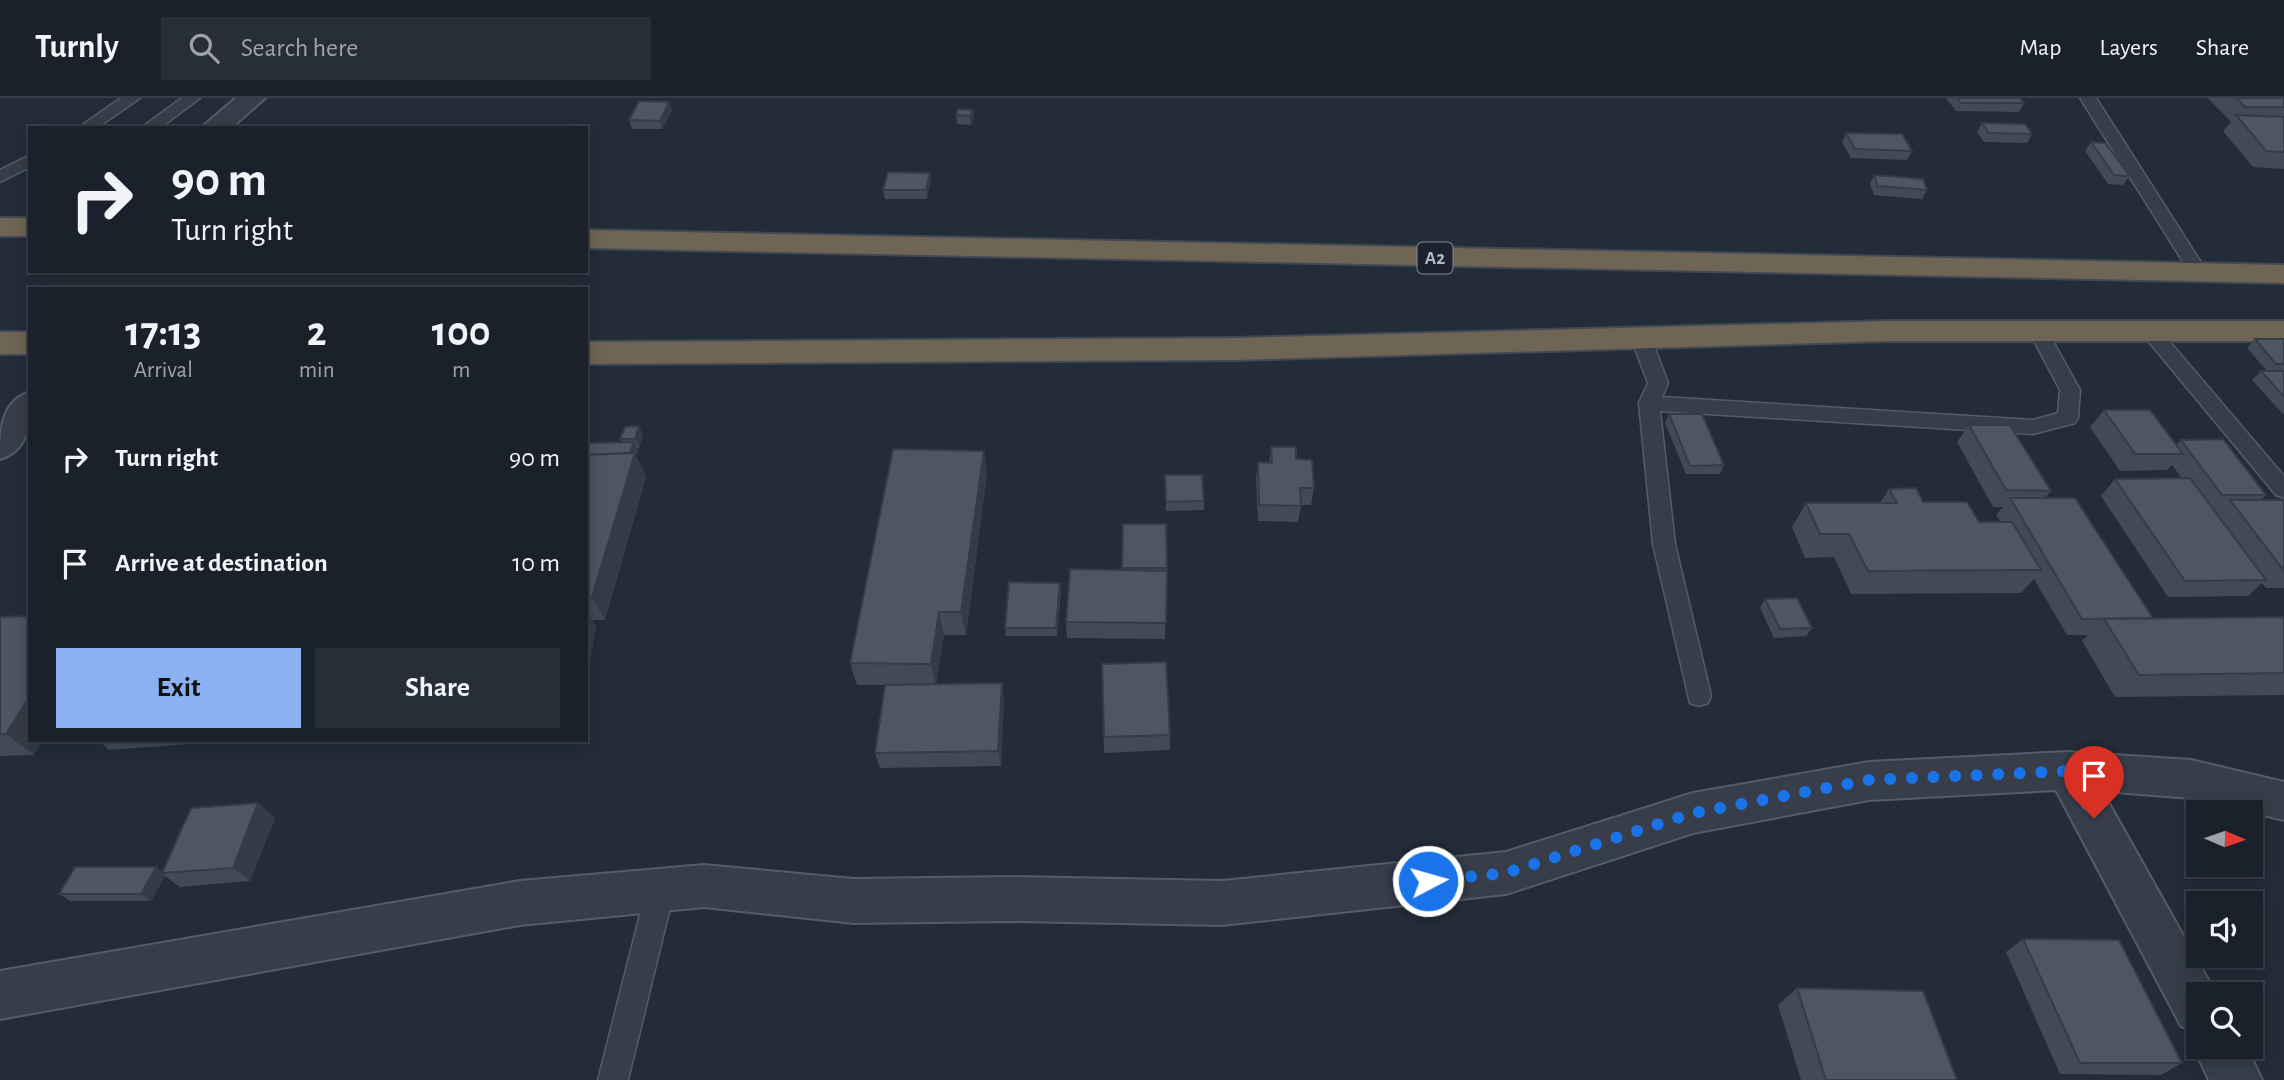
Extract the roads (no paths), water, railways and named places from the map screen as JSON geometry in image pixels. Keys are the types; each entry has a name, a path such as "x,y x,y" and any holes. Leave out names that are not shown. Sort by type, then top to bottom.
{"highway":[{"path":"0,227 28,227"},
{"name":"A2","path":"588,239 2200,275 2284,274"},
{"path":"588,353 1236,349 1890,331 2284,331"},
{"path":"0,343 28,343"}],"street":[{"path":"217,126 252,98"},
{"path":"0,447 28,407"},
{"path":"2068,771 2186,987"},
{"path":"0,995 520,903 704,886 854,901 1010,899 1222,903 1506,873 1693,813 1869,780 2068,771 2191,779 2284,801"},
{"path":"2225,1059 2237,1080"}],"lane":[{"path":"89,126 132,98"},
{"path":"152,126 192,98"},
{"path":"2088,98 2200,275"},
{"path":"0,177 28,161"},
{"path":"1650,403 2033,428 2068,418 2070,390 2038,331"},
{"path":"2151,332 2284,490"},
{"path":"1641,338 1658,383 1650,403 1664,544 1699,696"},
{"path":"613,1080 660,891"}]}
